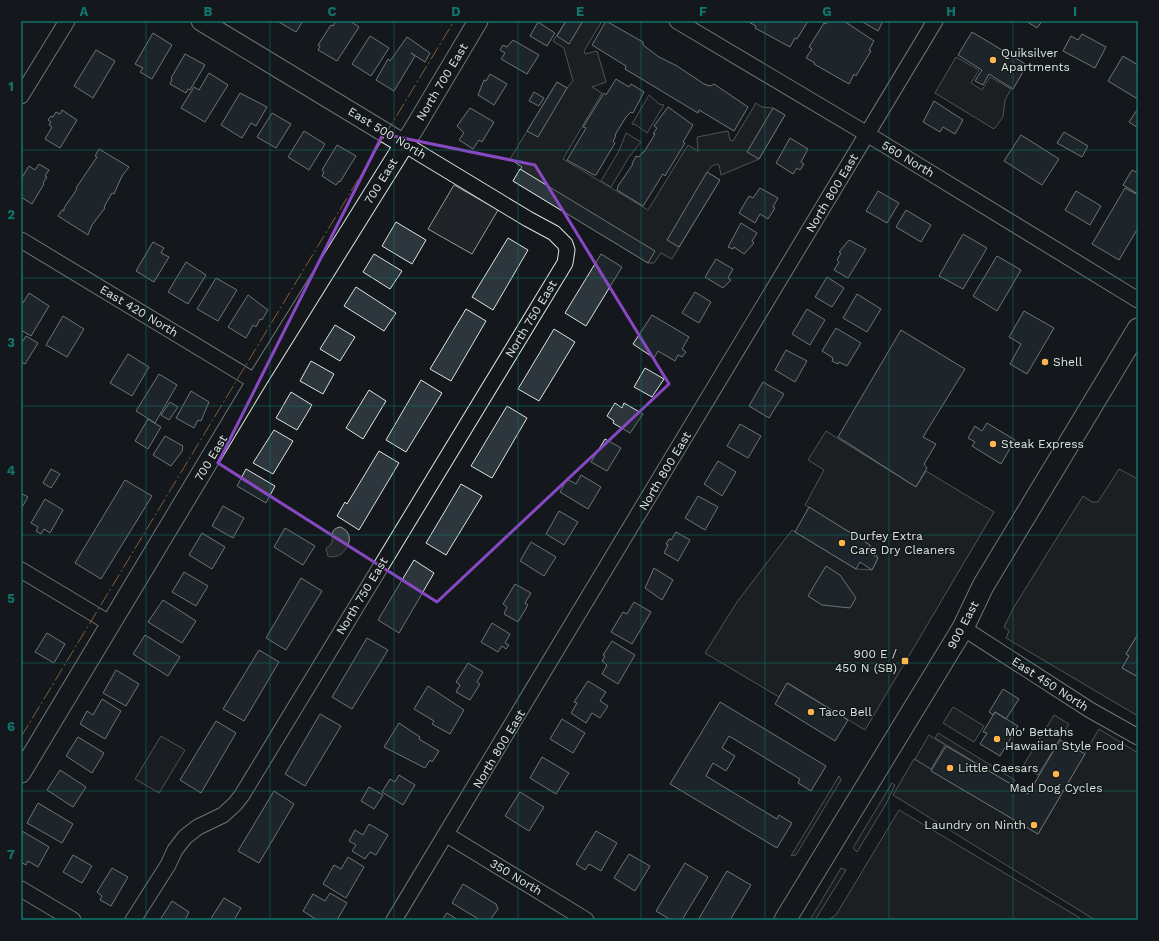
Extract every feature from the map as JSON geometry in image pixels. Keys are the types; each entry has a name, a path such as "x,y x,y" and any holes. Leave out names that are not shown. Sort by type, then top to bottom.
{"main road":[{"name":"900 East","path":"785,920 963,628 983,586 1138,329"}],"street":[{"path":"21,96 67,21"},
{"name":"East 500 North","path":"201,21 554,233 562,240 567,250"},
{"name":"North 700 East","path":"404,144 478,21"},
{"name":"560 North","path":"677,21 867,134 1138,300"},
{"name":"North 800 East","path":"394,920 447,835 935,21"},
{"name":"700 East","path":"21,773 256,382 404,144"},
{"name":"East 420 North","path":"21,240 256,382"},
{"name":"North 750 East","path":"133,920 168,865 174,850 185,837 198,827 223,815 236,804 242,795 565,263 567,250"},
{"path":"21,570 111,624"},
{"name":"East 450 North","path":"963,628 1090,710 1138,737"},
{"name":"350 North","path":"447,835 586,920"},
{"path":"21,889 73,920"}],"highlighted area":[{"path":"383,134 535,165 669,384 437,602 218,463"}],"shaded area":[{"path":"566,21 602,21 584,51 585,54 597,51 606,82 592,87 602,93 563,159 648,210 688,145 698,151 697,137 728,131 730,140 733,141 756,103 762,107 773,108 785,115 759,159 721,175 719,165 717,164 712,166 707,172 720,180 672,259 661,253 654,263 648,263 513,181 522,167 510,159 557,82 567,88 573,81 564,48 553,41"},
{"path":"956,57 979,70 971,83 982,90 990,77 1011,89 1005,100 1003,117 994,129 935,93"},
{"path":"649,95 659,104 664,105 647,133 636,125 632,124"},
{"path":"626,133 641,142 629,157 611,187 601,181 619,151"},
{"path":"454,185 498,210 472,254 428,229"},
{"path":"826,431 916,487 926,471 994,512 865,730 788,683 779,697 705,653 737,602 792,530 856,569 872,570 878,558 870,545 805,505 824,470 808,460"},
{"path":"1119,469 1138,479 1138,634 1126,654 1129,656 1122,668 1138,677 1138,716 1006,638 1009,631 1004,627 1014,607 1083,496 1092,502 1098,502"},
{"path":"340,527 349,535 348,546 339,555 334,557 328,556 326,549 331,544 333,532 336,528"},
{"path":"953,707 984,726 974,742 943,723"},
{"path":"1054,715 1069,724 1038,775 1023,766"},
{"path":"1099,729 1138,753 1138,920 1095,920 893,795 914,759 1038,834"},
{"path":"938,733 1015,780 1012,785 935,738"},
{"path":"929,735 945,745 931,769 915,759"},
{"path":"161,736 185,750 159,793 135,779"},
{"path":"839,776 841,780 796,855 791,856"},
{"path":"892,783 895,785 886,804 857,852 853,848"},
{"path":"899,810 1080,918 1079,920 828,920 836,915"},
{"path":"841,868 846,870 815,920 810,920"}],"building":[{"path":"277,21 303,21 296,32"},
{"path":"336,21 350,21 359,27 337,61 318,50 320,46 318,45 331,25 333,26"},
{"path":"566,21 583,21 569,44 557,36"},
{"path":"606,21 643,42 643,45 659,57 677,66 704,84 710,86 714,84 748,107 734,131 699,110 698,113 625,69 626,66 592,45"},
{"path":"747,21 808,21 797,39 795,38 790,47 755,28 756,26"},
{"path":"828,21 844,21 874,41 869,50 871,51 856,76 854,74 849,84 806,58 812,49 809,47 824,23 826,24"},
{"path":"861,21 883,21 878,31"},
{"path":"1026,21 1042,21 1037,28"},
{"path":"538,22 555,33 547,46 530,36"},
{"name":"Quiksilver Apartments","path":"972,32 1027,65 1013,89 989,74 983,85 975,81 982,70 958,55"},
{"path":"153,33 172,45 152,79 140,72 143,68 135,64"},
{"path":"1082,34 1106,47 1095,68 1063,51 1071,36 1078,40"},
{"path":"370,36 389,48 371,76 352,64"},
{"path":"407,37 430,53 425,62 411,53 415,56 394,91 376,80 388,59 390,61"},
{"path":"513,40 539,55 527,74 501,59 505,53 500,50 503,45 507,47"},
{"path":"96,50 115,61 93,98 74,86"},
{"path":"185,54 205,65 190,90 188,89 186,93 170,84 171,78"},
{"path":"1123,56 1138,65 1138,95 1136,98 1108,81"},
{"path":"209,73 228,85 205,122 181,108 194,87 199,90"},
{"path":"490,74 507,84 494,105 478,95 484,80 486,81"},
{"path":"616,79 629,87 631,84 644,92 633,113 631,112 626,117 615,135 616,136 613,141 615,143 596,175 594,175 567,160 586,128 583,127 604,93 606,95"},
{"path":"557,82 567,88 538,137 527,131"},
{"path":"534,92 544,98 539,106 529,101"},
{"path":"240,93 267,107 256,126 251,123 242,138 221,125"},
{"path":"934,101 963,120 955,134 943,127 940,132 923,122"},
{"path":"668,107 693,125 683,142 685,143 665,176 663,174 643,206 617,190 618,186 633,164 636,156 639,157 644,152 655,134 653,134 657,128 654,126"},
{"path":"470,108 494,122 482,142 479,140 473,149 459,140 464,133 457,126"},
{"path":"773,108 785,115 759,159 747,152"},
{"path":"62,110 77,120 60,148 45,139 52,127 49,125 51,122 48,120 51,116 53,117 56,112 60,114"},
{"path":"1138,110 1138,128 1129,122"},
{"path":"272,113 291,124 276,148 257,137"},
{"path":"304,131 325,144 309,170 288,157"},
{"path":"1064,132 1088,146 1082,157 1057,143"},
{"path":"1021,135 1059,159 1042,185 1004,161"},
{"path":"790,138 808,149 801,162 804,164 800,170 797,168 793,174 776,163"},
{"path":"337,145 356,156 340,182 339,181 336,185 322,176 324,172 322,170"},
{"path":"99,149 129,167 122,176 114,194 112,193 104,207 105,208 92,225 88,235 58,216 62,210 64,211 64,208 77,189 76,188 97,157 95,156"},
{"path":"39,164 49,170 45,176 47,177 43,183 44,184 32,204 21,197 21,179 29,166 35,170"},
{"path":"520,169 655,251 648,263 513,181"},
{"path":"1132,170 1138,173 1138,194 1123,185"},
{"path":"707,172 720,180 679,247 667,240"},
{"path":"760,188 778,198 773,207 775,208 768,219 760,214 755,223 739,213 749,196 753,198"},
{"path":"1125,188 1138,195 1138,228 1119,260 1092,244"},
{"path":"878,191 899,203 887,223 866,211"},
{"path":"1076,191 1101,206 1090,225 1065,210"},
{"path":"906,210 931,225 921,242 896,227"},
{"path":"396,222 426,240 412,264 382,246"},
{"path":"741,223 757,233 752,241 754,243 744,254 734,247 733,249 728,247"},
{"path":"963,234 987,248 963,289 939,276"},
{"path":"508,238 528,250 493,310 472,297"},
{"path":"849,240 866,249 848,278 834,270 839,262 837,260 841,253 839,252"},
{"path":"153,242 164,248 161,253 169,257 154,282 136,271"},
{"path":"374,254 402,271 390,289 363,272"},
{"path":"601,254 622,267 586,326 565,313"},
{"path":"997,256 1021,270 997,311 973,296"},
{"path":"716,259 733,269 728,278 731,280 723,288 705,277"},
{"path":"186,262 206,275 188,304 168,292"},
{"path":"827,277 844,288 832,307 815,297"},
{"path":"216,278 237,290 218,321 197,309"},
{"path":"356,287 396,313 384,331 344,306"},
{"path":"695,292 711,302 699,323 682,313"},
{"path":"29,293 49,306 31,336 21,330 21,306"},
{"path":"857,294 881,309 867,332 843,318"},
{"path":"248,295 268,310 262,320 260,319 256,327 253,325 246,338 228,327"},
{"path":"466,309 486,321 451,381 430,369"},
{"path":"807,309 825,320 810,345 792,334"},
{"path":"1024,311 1054,328 1027,374 1010,364 1021,344 1009,337"},
{"path":"652,315 689,337 682,349 686,352 682,357 678,355 675,361 658,351 654,358 633,344"},
{"path":"63,316 84,329 67,357 46,345"},
{"path":"335,325 355,337 340,361 320,349"},
{"path":"836,328 861,343 847,366 839,362 838,364 832,361 833,358 822,351"},
{"path":"554,329 575,342 539,401 518,389"},
{"path":"901,330 965,369 923,437 936,444 924,464 927,468 916,487 838,437"},
{"path":"26,336 38,343 25,364 21,362 21,344"},
{"path":"786,350 807,361 795,382 775,370"},
{"path":"128,354 149,367 132,396 110,383"},
{"path":"311,361 334,374 323,394 300,381"},
{"path":"645,368 664,379 652,397 634,387"},
{"path":"159,374 177,385 155,423 136,411"},
{"path":"421,380 442,393 406,452 386,440"},
{"path":"763,382 784,394 769,418 749,406"},
{"path":"369,390 386,401 363,439 346,428"},
{"path":"191,391 209,402 201,421 198,420 194,428 176,418"},
{"path":"291,392 312,405 297,430 276,418"},
{"path":"170,402 178,407 169,420 161,415"},
{"path":"615,403 622,408 624,403 643,414 630,433 613,423 614,421 607,416"},
{"path":"507,406 527,418 492,478 471,466"},
{"path":"148,419 161,427 148,449 135,441"},
{"name":"Steak Express","path":"987,423 1015,440 1001,464 972,446 975,442 968,438 975,426 982,431"},
{"path":"740,424 761,436 748,458 727,446"},
{"path":"274,430 293,441 273,474 253,463"},
{"path":"165,436 183,446 183,450 171,466 153,455"},
{"path":"605,439 621,448 607,471 591,462"},
{"path":"379,451 399,463 359,530 337,516 345,502 347,504"},
{"path":"718,461 736,472 722,496 704,484"},
{"path":"51,469 60,474 51,488 43,483"},
{"path":"246,469 275,486 266,503 237,486"},
{"path":"581,475 601,487 588,509 560,492 567,479 576,484"},
{"path":"125,480 152,496 101,579 75,563"},
{"path":"461,484 482,496 446,555 426,543"},
{"path":"21,493 28,497 21,509"},
{"path":"698,496 718,507 705,530 685,518"},
{"path":"45,499 63,510 50,533 44,529 41,534 36,531 38,527 31,523"},
{"path":"223,506 244,518 233,538 212,526"},
{"path":"809,507 870,545 867,551 878,558 872,570 860,562 856,569 795,532"},
{"path":"559,511 578,522 564,545 546,534"},
{"path":"285,528 315,546 303,565 274,547"},
{"path":"676,532 690,540 678,561 664,553 668,545 666,544 669,539 671,540"},
{"path":"202,533 225,547 212,569 189,555"},
{"path":"531,542 556,557 544,576 520,561"},
{"path":"414,560 434,573 399,633 378,620"},
{"path":"826,566 840,575 856,598 850,608 822,605 808,596"},
{"path":"654,568 673,580 662,600 645,588"},
{"path":"184,572 208,586 196,606 172,592"},
{"path":"301,578 322,591 286,650 266,638"},
{"path":"515,584 531,593 525,603 528,605 518,622 504,614 507,607 503,604"},
{"path":"163,600 196,621 182,643 148,622"},
{"path":"634,602 651,612 632,644 611,632 623,612 627,614"},
{"path":"492,623 510,634 505,643 509,645 506,649 502,646 498,652 481,642"},
{"path":"47,633 65,644 54,663 35,652"},
{"path":"1138,634 1138,677 1122,668 1129,656 1126,654"},
{"path":"145,635 180,657 168,676 133,654"},
{"path":"367,638 388,650 352,709 332,697"},
{"path":"612,641 635,655 618,684 602,674 607,665 602,661 605,656 603,655"},
{"path":"259,650 279,662 244,721 223,709"},
{"path":"468,663 483,672 477,682 480,684 470,700 456,692 460,685 456,682"},
{"path":"116,670 139,684 126,706 103,693"},
{"path":"588,681 606,692 600,701 608,706 600,718 592,713 586,723 571,713 577,703 574,702"},
{"name":"Taco Bell","path":"787,683 848,720 835,741 775,704"},
{"path":"428,686 464,710 450,734 432,724 434,721 414,709"},
{"path":"1003,689 1019,699 1006,719 995,712 993,715 989,712"},
{"path":"102,699 121,711 105,739 80,724 87,711 93,715"},
{"path":"720,702 826,766 811,791 798,783 800,779 729,736 722,748 735,756 726,771 713,763 706,776 777,819 779,815 792,823 777,848 670,784"},
{"name":"Mo' Bettahs Hawaiian Style Food","path":"995,712 1018,726 1000,756 980,744 987,733 983,732"},
{"path":"320,714 341,726 305,786 285,774"},
{"path":"562,719 585,733 573,753 550,739"},
{"path":"216,721 236,733 201,793 180,780"},
{"path":"399,723 420,737 419,739 439,751 432,762 430,760 425,768 384,747"},
{"path":"78,737 104,753 92,773 66,756"},
{"path":"1060,740 1085,754 1038,834 931,771 946,746 1028,794"},
{"path":"542,757 569,773 556,794 530,778"},
{"path":"60,770 86,787 73,807 47,790"},
{"path":"399,775 415,785 403,805 382,792 390,779 395,782"},
{"path":"369,787 383,795 374,809 361,801"},
{"path":"274,791 294,804 259,863 238,851"},
{"path":"520,792 544,807 529,831 505,816"},
{"path":"38,803 73,824 62,843 27,823"},
{"path":"369,824 388,835 376,855 370,852 365,859 352,851 356,845 349,841 355,830 363,835"},
{"path":"22,831 49,847 38,867 28,861 26,865 21,862"},
{"path":"596,831 617,843 601,871 589,864 585,870 576,864"},
{"path":"629,854 650,866 635,891 614,878"},
{"path":"73,855 92,866 82,883 63,872"},
{"path":"348,857 364,867 346,898 323,884 334,865 341,869"},
{"path":"685,863 708,877 682,920 671,920 656,911"},
{"path":"112,868 128,877 111,906 100,900 102,896 97,892"},
{"path":"727,871 751,885 730,920 698,920"},
{"path":"463,884 496,904 498,909 490,920 480,920 452,903"},
{"path":"330,893 347,903 337,920 317,920 303,911 313,894 325,901"},
{"path":"224,898 241,908 234,920 210,920"},
{"path":"172,901 189,912 185,920 160,920"},
{"path":"447,913 458,920 442,920"}],"power":[{"path":"21,737 454,21"}],"place":[{"name":"Quiksilver Apartments","path":"993,60"},
{"name":"Shell","path":"1045,362"},
{"name":"Steak Express","path":"993,444"},
{"name":"Durfey Extra Care Dry Cleaners","path":"842,543"},
{"name":"900 E / 450 N (SB)","path":"905,661"},
{"name":"Taco Bell","path":"811,712"},
{"name":"Mo' Bettahs Hawaiian Style Food","path":"997,739"},
{"name":"Little Caesars","path":"950,768"},
{"name":"Mad Dog Cycles","path":"1056,774"},
{"name":"Laundry on Ninth","path":"1034,825"}]}
